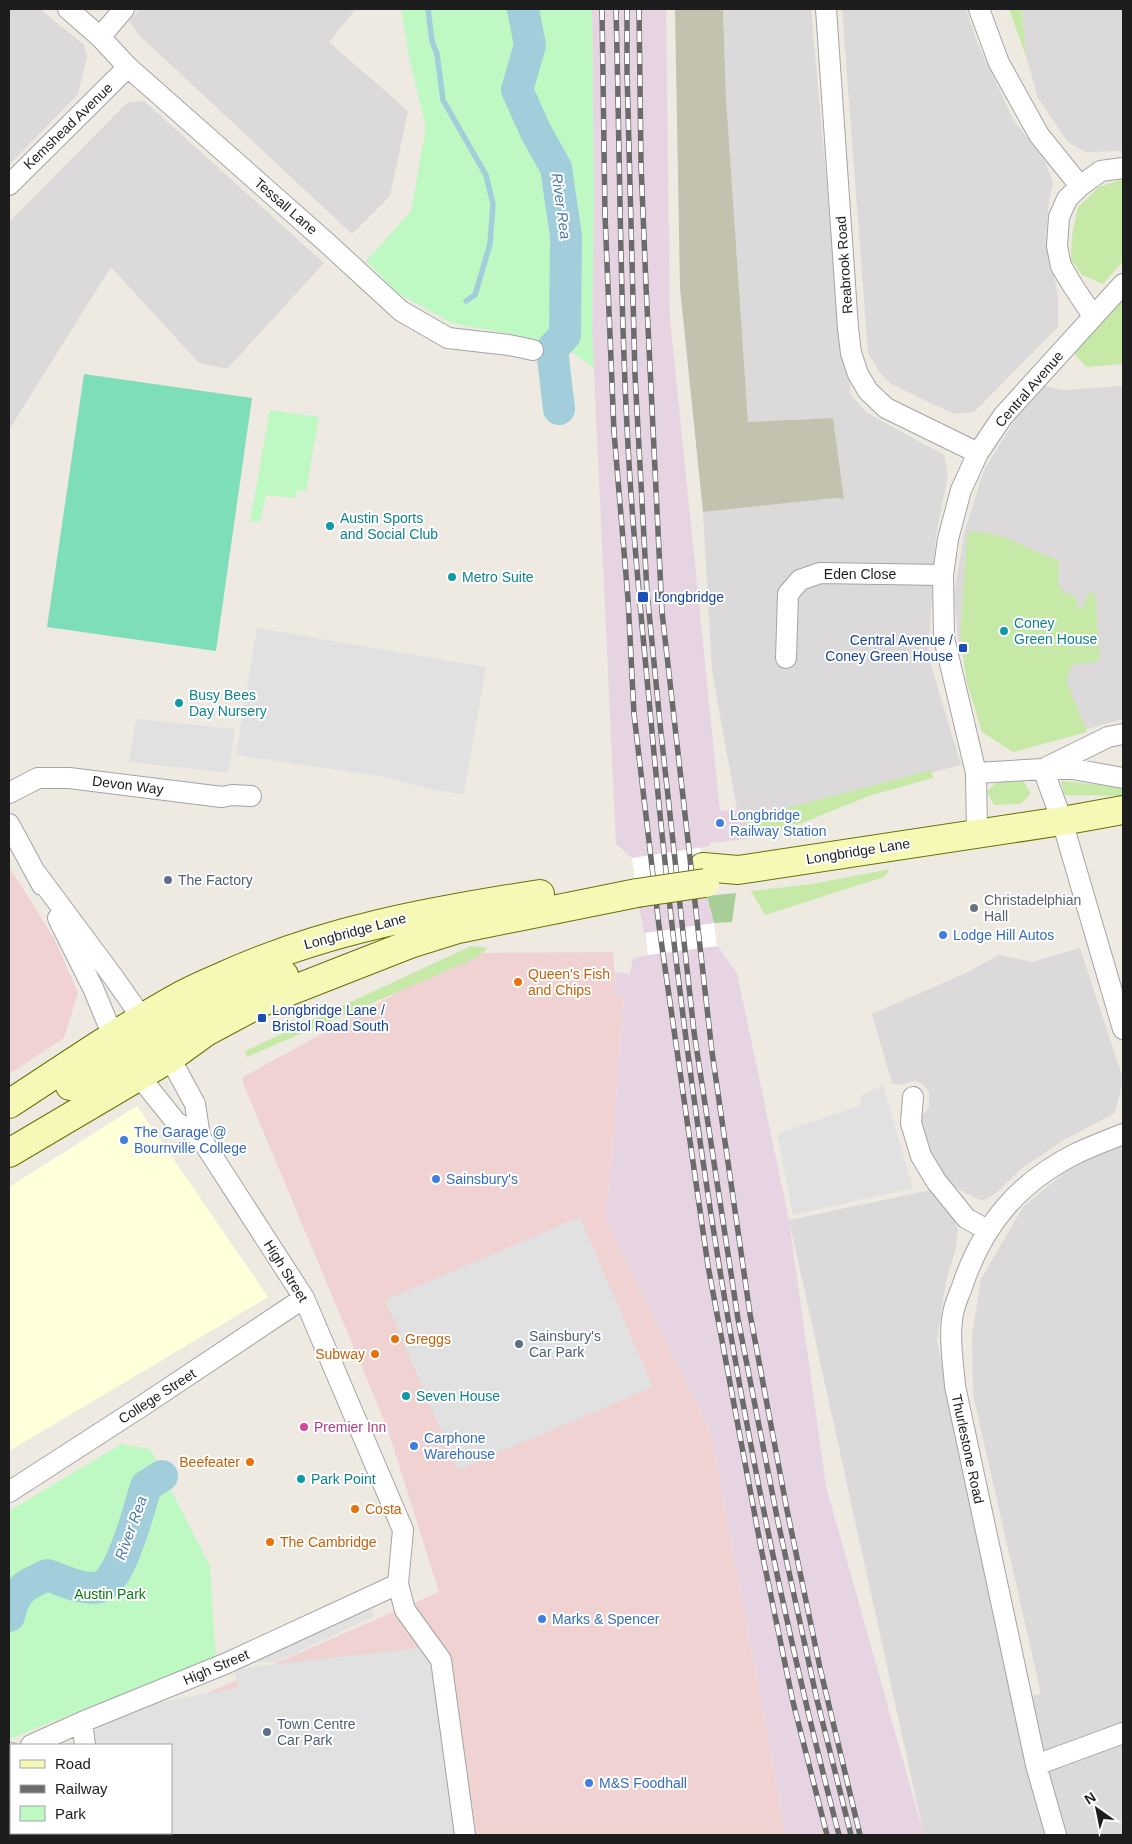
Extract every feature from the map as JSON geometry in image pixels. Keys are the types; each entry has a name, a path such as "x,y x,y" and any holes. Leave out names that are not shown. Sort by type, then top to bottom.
{"street":[{"name":"Tessall Lane","path":"68,9 100,37 128,67 401,311 448,338 509,345 533,350"},
{"path":"100,37 124,9"},
{"name":"Reabrook Road","path":"826,9 848,328 851,353 858,374 868,391 886,408 978,453"},
{"path":"979,9 998,63 1039,135 1080,186"},
{"name":"Kemshead Avenue","path":"9,185 128,67"},
{"path":"1093,316 1062,266 1057,246 1059,216 1067,199 1080,186 1101,171 1123,168"},
{"name":"Central Avenue","path":"976,773 944,638 943,575 948,539 961,490 978,453 1003,416 1123,284"},
{"name":"Eden Close","path":"786,658 788,594 800,580 820,573 943,575"},
{"path":"1042,769 1108,737 1123,734"},
{"path":"1042,769 1062,821 1123,1029"},
{"path":"977,833 976,773 1072,769 1123,778"},
{"name":"Devon Way","path":"9,793 38,778 68,778 222,797 232,795 251,796"},
{"name":"Longbridge Lane","path":"9,1153 139,1076 156,1038 183,994 257,961 314,940 400,919 476,904 636,886 1123,810"},
{"path":"9,824 36,873 119,1045"},
{"path":"9,1104 119,1045 156,1038 36,873"},
{"name":"Longbridge Lane","path":"156,1038 212,1003 258,983 406,936 458,929 636,886"},
{"name":"High Street","path":"156,1038 195,1104 200,1137 304,1298 403,1530 398,1584 405,1610 442,1660 465,1835"},
{"path":"9,1123 119,1045"},
{"name":"High Street","path":"119,1045 139,1076 176,1122 200,1137"},
{"path":"913,1097 911,1123 921,1156 936,1181 966,1218 987,1230"},
{"name":"Thurlestone Road","path":"1056,1835 1036,1765 955,1386 952,1339 953,1310 970,1265 987,1230 1017,1194 1036,1178 1077,1153 1123,1134"},
{"name":"College Street","path":"9,1492 304,1298"},
{"name":"High Street","path":"33,1744 227,1663 398,1584"},
{"path":"82,1722 85,1744"},
{"path":"1036,1765 1123,1734"}],"shaded area":[{"path":"9,9 40,9 84,45 87,57 78,94 9,165"},
{"path":"140,9 356,9 329,42 408,111 390,196 352,234 139,35 129,21"},
{"path":"592,9 666,9 670,318 720,811 744,809 747,839 710,843 710,846 632,858 616,844 592,329 594,195"},
{"path":"675,9 723,9 726,98 748,422 833,418 844,499 834,498 703,512 680,288"},
{"path":"723,9 811,9 832,241 851,395 867,413 944,455 948,476 936,535 928,655 961,765 739,821 712,671 703,512 834,498 844,499 833,418 748,422 726,98"},
{"path":"842,9 966,9 977,42 1013,119 1044,160 1053,182 1049,201 1046,236 1058,297 1058,327 974,412 954,414 891,384 880,373 868,353"},
{"path":"1022,9 1123,9 1123,151 1086,152 1068,142 1038,98 1026,56"},
{"path":"144,101 324,263 227,369 199,363 111,267 9,430 9,222 127,103"},
{"path":"1045,386 1063,390 1123,386 1123,719 1024,747 981,723 958,638 954,594 965,530 984,470 1030,395"},
{"path":"257,628 486,667 464,794 438,791 379,776 236,755"},
{"path":"136,719 235,729 228,773 129,762"},
{"path":"9,867 54,938 78,993 64,1038 9,1074"},
{"path":"707,896 717,945 737,973 789,1220 826,1486 924,1835 786,1835 711,1433 606,1220 624,997 616,995 615,972 630,974 633,958 648,955 639,906"},
{"path":"1080,948 1123,1079 1115,1113 1062,1141 1021,1169 996,1193 982,1201 944,1182 936,1170 915,1118 925,1113 929,1107 929,1092 923,1084 915,1081 899,1085 892,1083 872,1014 968,972 999,955 1032,962"},
{"path":"613,952 616,994 624,997 606,1220 711,1433 786,1835 9,1835 10,1778 10,1834 172,1834 172,1744 90,1744 439,1592 387,1427 243,1083 243,1077 470,953"},
{"path":"883,1085 913,1188 793,1215 777,1134 859,1106 863,1094"},
{"path":"137,1106 268,1297 9,1451 9,1187"},
{"path":"1118,1145 1123,1146 1123,1835 924,1835 789,1220 931,1190 955,1221 958,1230 956,1248 946,1281 937,1341 1012,1700 1041,1694 973,1395 972,1336 981,1279 1023,1207 1066,1171"},
{"name":"Sainsbury's Car Park","path":"580,1217 653,1387 458,1470 385,1300"},
{"path":"366,1599 374,1616 277,1662 260,1662 254,1651"},
{"name":"Town Centre Car Park","path":"428,1647 454,1835 107,1835 172,1834 172,1744 95,1744 91,1718 108,1712 237,1688 235,1669"}],"green space":[{"path":"401,9 592,9 594,195 592,329 594,368 562,344 452,323 399,294 366,261 411,211 426,127 409,58"},
{"path":"1009,9 1022,9 1026,56"},
{"path":"1123,179 1123,261 1103,284 1082,275 1071,260 1072,235 1078,207 1099,187"},
{"path":"1123,298 1123,364 1086,367 1073,352"},
{"path":"84,374 252,398 216,651 47,627"},
{"path":"270,410 319,417 306,491 297,490 296,498 266,495 260,522 250,521"},
{"path":"973,531 999,535 1059,561 1058,583 1066,595 1070,593 1076,598 1078,609 1084,607 1088,593 1095,593 1100,661 1072,665 1067,676 1068,685 1087,732 1013,752 982,732 967,683 960,636 967,538 969,533"},
{"path":"931,770 933,778 869,796 792,827 747,839 745,819"},
{"path":"1023,780 1031,794 1020,804 994,805 987,792 995,783"},
{"path":"1061,781 1123,787 1123,796 1064,795"},
{"path":"890,869 884,877 765,915 751,891 812,884"},
{"path":"736,893 732,922 714,923 707,896"},
{"path":"471,946 488,948 474,959 247,1057 245,1051"},
{"name":"Austin Park","path":"121,1444 150,1449 210,1566 216,1662 114,1704 95,1705 9,1739 9,1511"}],"pier":[{"path":"700,848 707,896 639,906 632,858"},
{"path":"714,923 717,946 648,955 645,933"}],"waterway":[{"path":"428,9 432,41 437,54 443,100 486,175 493,204 490,244 475,295 466,301"},
{"name":"River Rea","path":"523,9 530,45 517,90 536,132 556,168 566,236 565,335 552,349 559,409"},
{"name":"River Rea","path":"9,1616 11,1607 18,1594 32,1582 47,1575 87,1588 100,1587 108,1582 115,1572 129,1542 146,1486 162,1476"}],"railway":[{"path":"602,9 605,215 614,432 628,599 634,714 659,926 708,1266 761,1548 793,1702 827,1835"},
{"path":"616,9 624,350 631,495 665,862 681,1002 700,1142 746,1421 774,1560 805,1698 839,1835"},
{"path":"627,9 635,375 647,592 694,1032 738,1319 778,1522 817,1700 851,1835"},
{"path":"639,9 641,164 662,612 712,1052 750,1314 787,1510 820,1668 860,1835"}],"place":[{"name":"Austin Sports and Social Club","path":"330,526"},
{"name":"Metro Suite","path":"452,577"},
{"name":"Longbridge","path":"643,597"},
{"name":"Coney Green House","path":"1004,631"},
{"name":"Central Avenue / Coney Green House","path":"963,648"},
{"name":"Busy Bees Day Nursery","path":"179,703"},
{"name":"Longbridge Railway Station","path":"720,823"},
{"name":"The Factory","path":"168,880"},
{"name":"Christadelphian Hall","path":"974,908"},
{"name":"Lodge Hill Autos","path":"943,935"},
{"name":"Queen's Fish and Chips","path":"518,982"},
{"name":"Longbridge Lane / Bristol Road South","path":"262,1018"},
{"name":"The Garage @ Bournville College","path":"124,1140"},
{"name":"Sainsbury's","path":"436,1179"},
{"name":"Greggs","path":"395,1339"},
{"name":"Sainsbury's Car Park","path":"519,1344"},
{"name":"Subway","path":"375,1354"},
{"name":"Seven House","path":"406,1396"},
{"name":"Premier Inn","path":"304,1427"},
{"name":"Carphone Warehouse","path":"414,1446"},
{"name":"Beefeater","path":"250,1462"},
{"name":"Park Point","path":"301,1479"},
{"name":"Costa","path":"355,1509"},
{"name":"The Cambridge","path":"270,1542"},
{"name":"Marks & Spencer","path":"542,1619"},
{"name":"Town Centre Car Park","path":"267,1732"},
{"name":"M&S Foodhall","path":"589,1783"}]}
